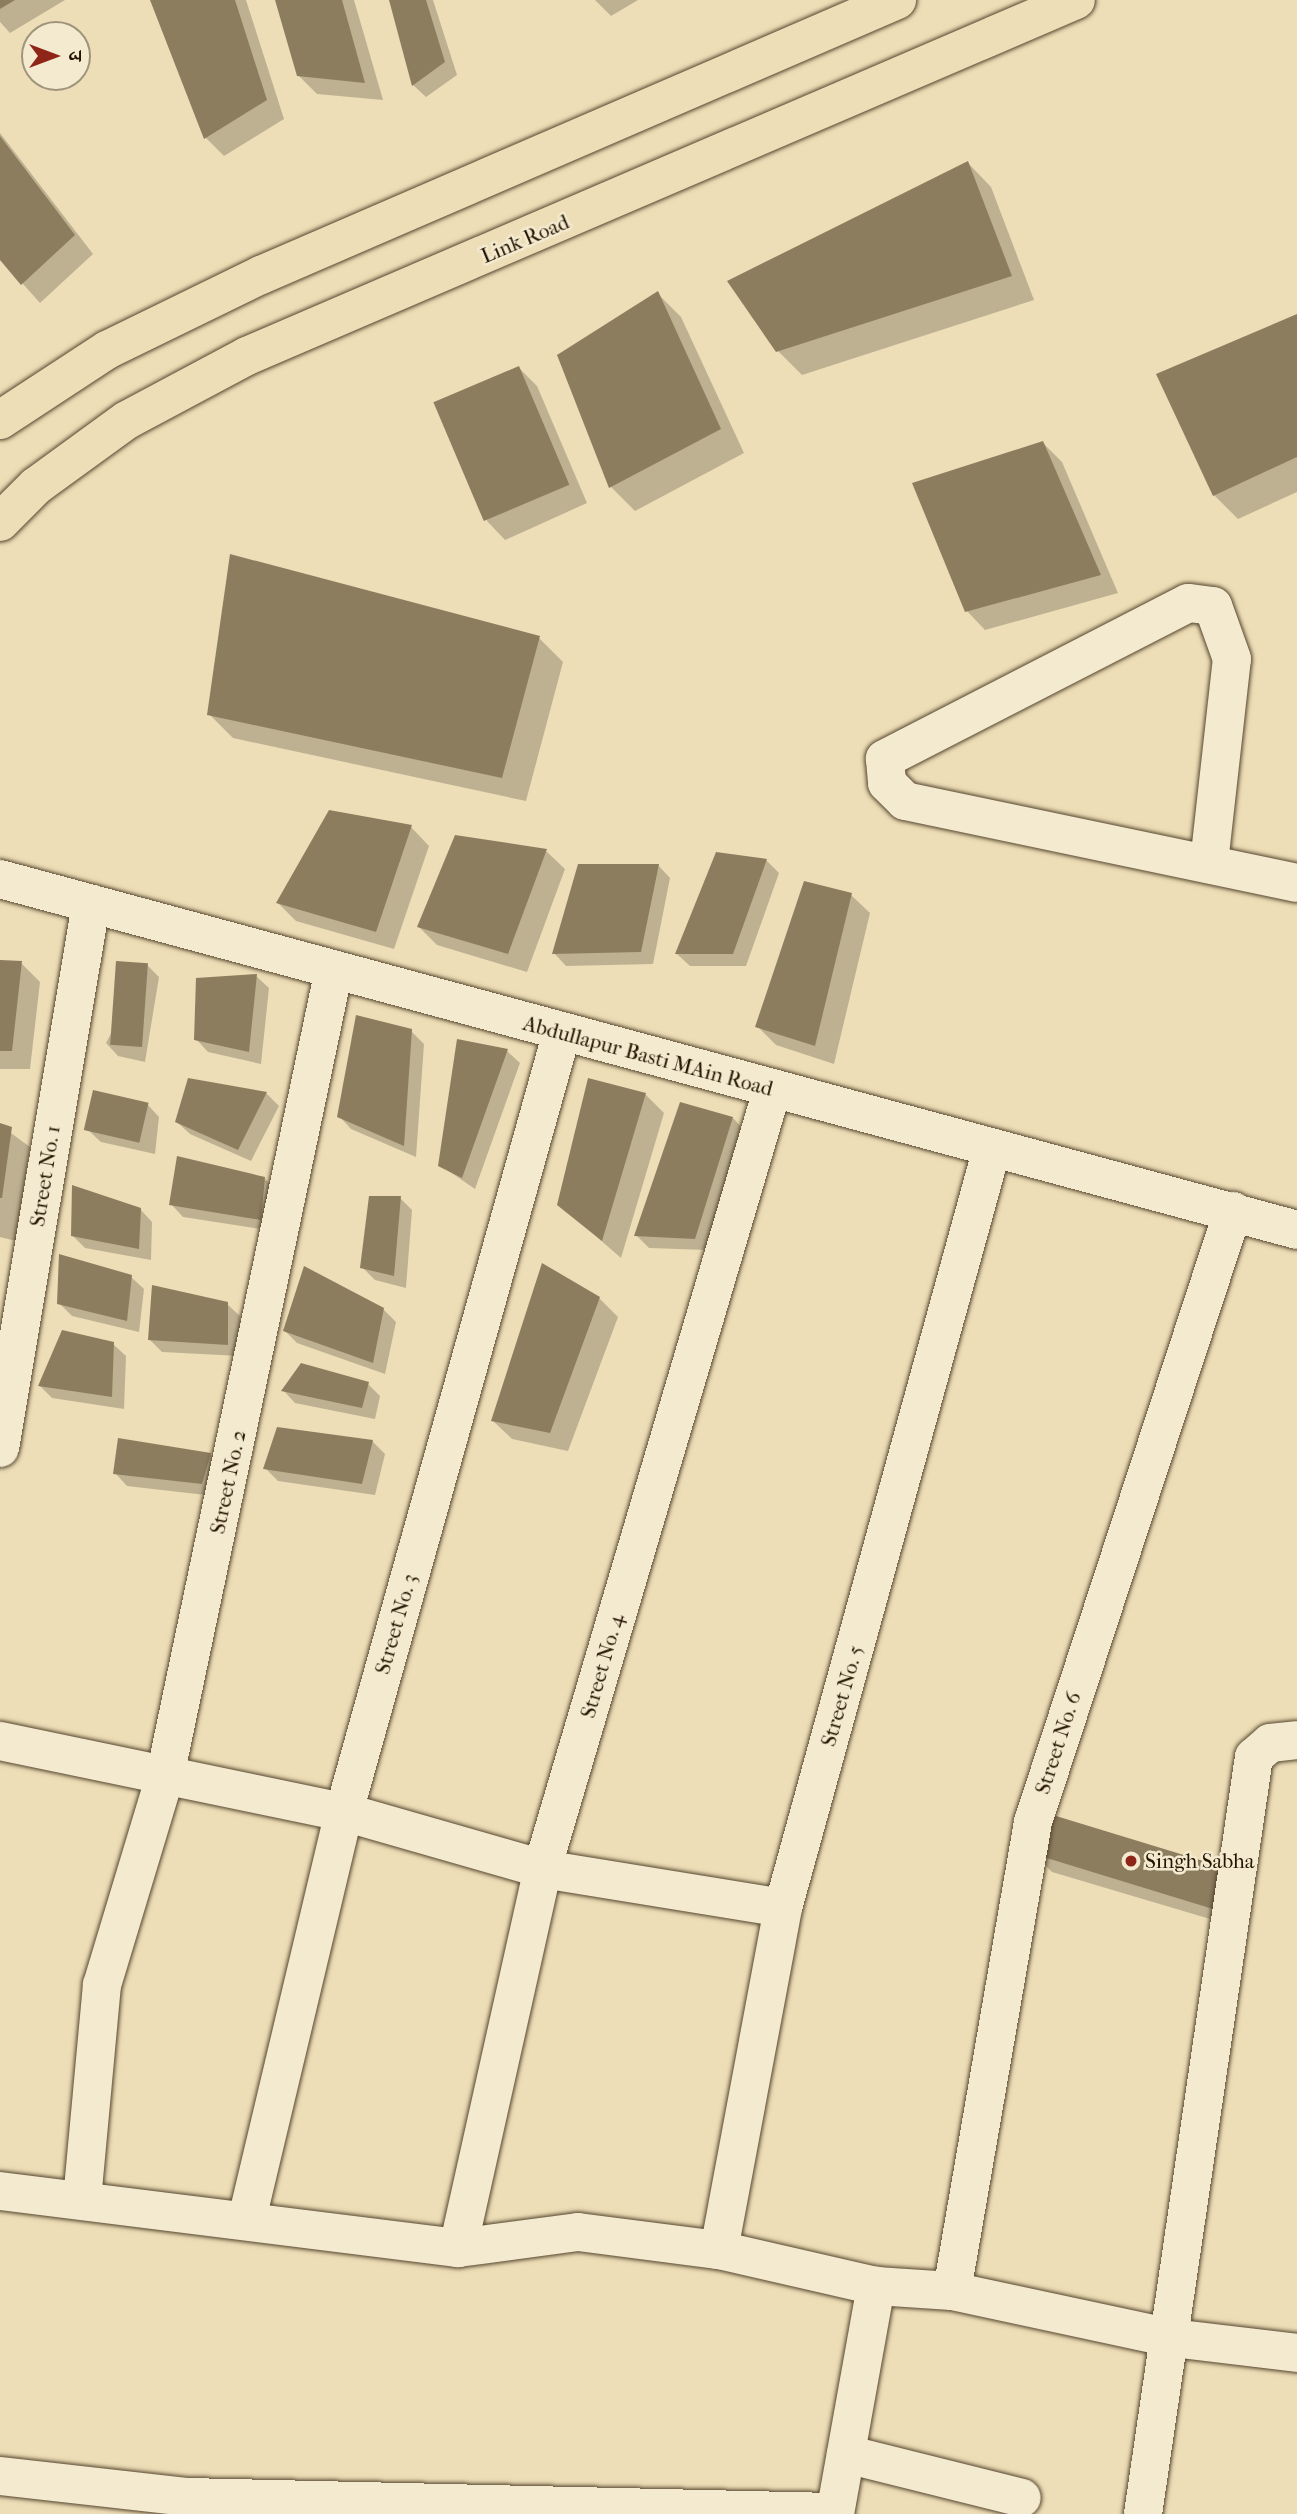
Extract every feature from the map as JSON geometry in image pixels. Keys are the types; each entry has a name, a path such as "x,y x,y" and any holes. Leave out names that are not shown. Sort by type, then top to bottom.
{"main road":[{"path":"0,419 107,350 261,275 897,0"},
{"name":"Link Road","path":"0,522 36,486 127,420 247,356 1076,0"}],"street":[{"path":"1209,863 1232,659 1213,606 1188,603 885,759 887,783 905,801 1297,883"},
{"name":"Abdullapur Basti MAin Road","path":"0,879 333,974 562,1032 1297,1230"},
{"name":"Street No. 1","path":"0,1447 91,904"},
{"name":"Street No. 2","path":"82,2200 102,1985 165,1776 333,974"},
{"name":"Street No. 3","path":"247,2219 344,1812 562,1032"},
{"name":"Street No. 4","path":"458,2248 543,1869 772,1090"},
{"name":"Street No. 5","path":"719,2250 783,1908 992,1148"},
{"name":"Street No. 6","path":"952,2291 1033,1822 1233,1211"},
{"path":"1143,2514 1172,2338 1254,1757 1269,1743 1297,1740"},
{"path":"0,1741 344,1812 543,1869 783,1908"},
{"path":"0,2191 247,2219 458,2248 578,2232 719,2250 876,2286 952,2291 1172,2338 1297,2353"},
{"path":"0,2476 187,2497 835,2513 876,2286"},
{"path":"846,2455 1022,2498"}],"building":[{"path":"0,0 15,0 0,9"},
{"path":"150,0 235,0 267,100 204,139"},
{"path":"275,0 342,0 365,83 297,76"},
{"path":"389,0 426,0 445,62 412,86"},
{"path":"0,136 75,235 21,285 0,260"},
{"path":"968,161 1012,276 776,352 727,281"},
{"path":"658,291 721,429 609,488 557,355"},
{"path":"1297,314 1297,457 1213,496 1156,374"},
{"path":"519,366 569,485 484,521 433,402"},
{"path":"1043,441 1101,575 965,612 912,483"},
{"path":"230,554 540,636 502,778 207,715"},
{"path":"329,810 412,825 376,932 276,903"},
{"path":"455,835 547,849 508,954 417,927"},
{"path":"716,852 767,859 733,954 675,954"},
{"path":"578,864 659,864 641,952 552,954"},
{"path":"804,881 852,893 815,1046 755,1027"},
{"path":"0,960 22,961 12,1051 0,1051"},
{"path":"116,961 148,963 142,1047 110,1045"},
{"path":"257,974 249,1052 194,1040 196,978"},
{"path":"356,1015 412,1029 404,1146 337,1117"},
{"path":"457,1039 508,1049 462,1178 438,1166"},
{"path":"188,1078 267,1092 238,1150 175,1122"},
{"path":"588,1078 646,1093 602,1241 557,1205"},
{"path":"93,1090 149,1103 139,1143 84,1130"},
{"path":"680,1102 733,1117 695,1239 634,1236"},
{"path":"0,1123 12,1127 2,1198 0,1198"},
{"path":"177,1156 265,1177 261,1220 169,1205"},
{"path":"72,1185 141,1208 139,1249 71,1236"},
{"path":"369,1196 401,1196 394,1276 360,1268"},
{"path":"59,1254 132,1275 127,1321 57,1304"},
{"path":"542,1263 600,1297 550,1433 491,1421"},
{"path":"304,1266 384,1308 373,1363 283,1331"},
{"path":"152,1285 228,1302 228,1345 148,1340"},
{"path":"62,1330 114,1342 112,1397 38,1386"},
{"path":"301,1363 369,1382 362,1408 281,1391"},
{"path":"277,1427 373,1440 362,1484 263,1469"},
{"path":"118,1438 211,1453 202,1484 113,1474"},
{"name":"Singh Sabha","path":"1043,1812 1230,1869 1218,1910 1030,1853"}],"place":[{"name":"Singh Sabha","path":"1131,1861"}]}
